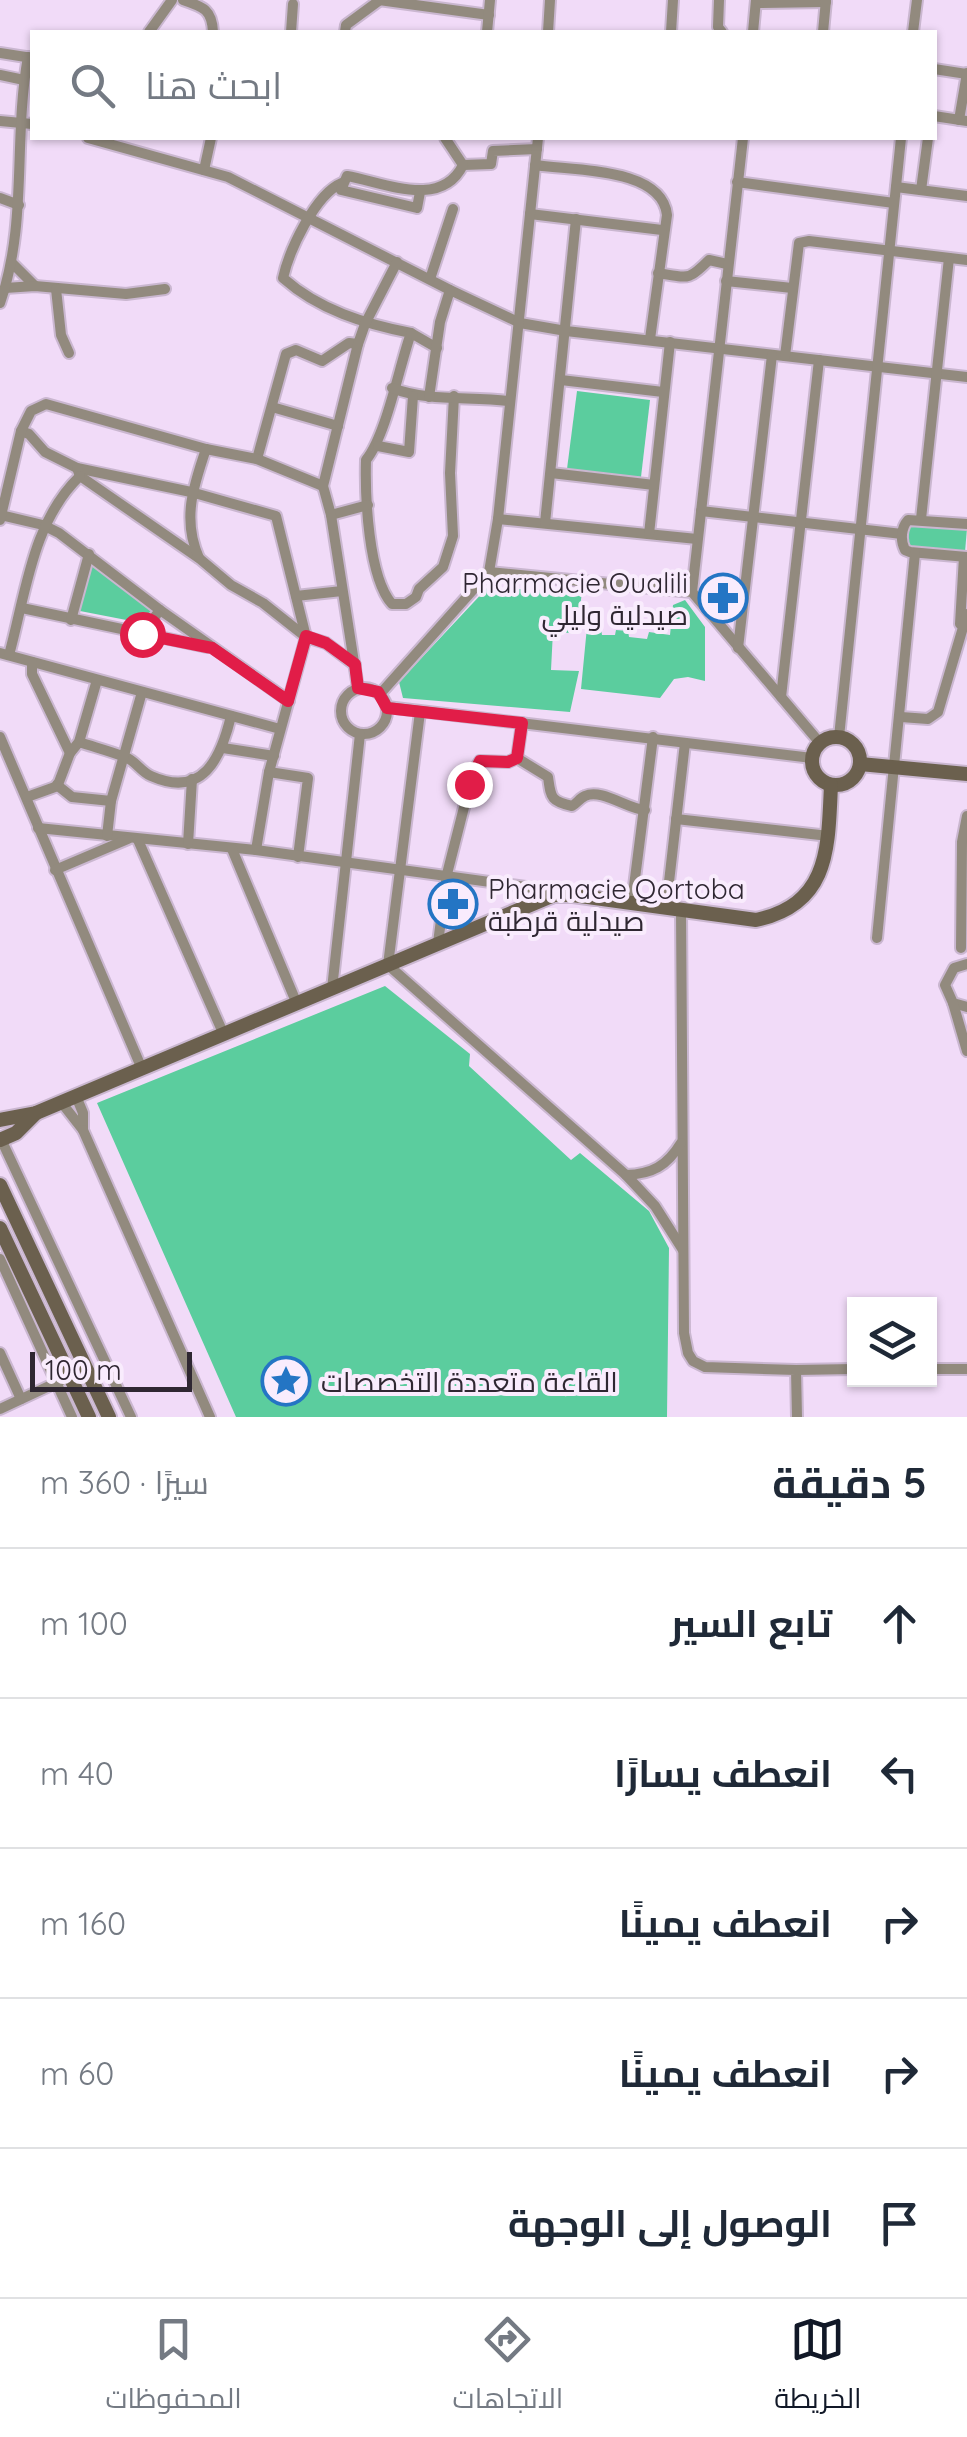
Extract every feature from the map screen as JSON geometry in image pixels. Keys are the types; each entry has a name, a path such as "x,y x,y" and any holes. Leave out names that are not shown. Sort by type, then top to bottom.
{"street":[{"path":"150,30 172,0"},
{"path":"184,0 207,9 213,30"},
{"path":"487,30 490,0"},
{"path":"548,30 550,0"},
{"path":"671,30 673,0"},
{"path":"718,0 720,30"},
{"path":"913,30 917,0"},
{"path":"345,30 346,25 380,1 489,15"},
{"path":"753,30 756,2 826,1 824,30"},
{"path":"291,30 293,4"},
{"path":"0,53 30,58 20,124 19,205 12,263 0,303"},
{"path":"937,69 967,74 963,121 937,117"},
{"path":"0,75 24,80"},
{"path":"0,121 30,124"},
{"path":"97,140 228,176 520,322 566,332 967,376"},
{"path":"204,170 211,140"},
{"path":"445,140 462,165"},
{"path":"743,140 692,592 820,743"},
{"path":"839,737 901,140"},
{"path":"920,190 928,140"},
{"path":"380,694 490,572 537,143 492,152 491,164 462,165"},
{"path":"438,348 411,334 365,324 324,305 282,278 310,216 326,194 348,176 420,192 436,188 458,174 462,165"},
{"path":"535,165 643,181 663,199 667,215 650,339"},
{"path":"737,182 894,203"},
{"path":"342,183 344,193 417,208 420,192"},
{"path":"896,187 967,196"},
{"path":"0,198 19,205"},
{"path":"430,278 454,209"},
{"path":"530,214 662,230"},
{"path":"544,523 576,219"},
{"path":"786,356 797,246 802,241 967,260"},
{"path":"921,519 950,258"},
{"path":"658,273 689,278 698,275 709,260 728,264"},
{"path":"358,688 323,486 358,344 397,262"},
{"path":"12,263 35,286"},
{"path":"726,281 792,288"},
{"path":"5,288 35,286 126,294 165,288"},
{"path":"56,289 61,335 69,353"},
{"path":"428,397 440,322 450,290"},
{"path":"411,334 378,446 366,460 370,534 384,592 392,604 406,604 443,567 453,536 450,473 454,396"},
{"path":"649,534 670,342"},
{"path":"257,458 282,361 288,352 296,350 322,361 349,343 358,344"},
{"path":"738,648 772,355"},
{"path":"782,698 819,360"},
{"path":"561,380 663,392"},
{"path":"392,388 413,396 508,401"},
{"path":"378,446 410,452 413,396"},
{"path":"288,701 89,554 43,525 1,517 22,430 31,411 46,404 206,449 257,458 323,486"},
{"path":"272,407 338,426"},
{"path":"22,430 45,452 200,559 231,585 355,664"},
{"path":"200,559 189,526 191,492 206,449"},
{"path":"78,472 191,492 276,516 306,636 268,772 256,850"},
{"path":"78,472 43,525 22,608 4,657 280,729"},
{"path":"551,473 654,485"},
{"path":"331,515 368,505"},
{"path":"701,511 902,534"},
{"path":"498,518 697,539"},
{"path":"962,630 965,557 905,550 902,534 908,520 967,524"},
{"path":"877,938 915,552"},
{"path":"71,620 89,554"},
{"path":"490,572 692,592"},
{"path":"296,596 342,590"},
{"path":"22,608 212,648"},
{"path":"142,634 160,610"},
{"path":"900,716 928,719 938,712 967,614"},
{"path":"32,662 32,674 70,753"},
{"path":"27,798 57,785 70,753 79,742 96,680"},
{"path":"368,687 380,694 387,708 380,728 360,734 347,727 340,714 343,700 358,688 368,687"},
{"path":"107,836 112,802 142,692"},
{"path":"387,708 812,758"},
{"path":"388,965 420,712"},
{"path":"79,742 124,756 150,776 173,782 192,779 216,762 232,716"},
{"path":"517,758 522,723"},
{"path":"332,989 360,734"},
{"path":"0,737 142,1069"},
{"path":"632,902 652,737"},
{"path":"839,737 856,746 860,764 852,780 832,786 816,776 812,758 820,743 839,737"},
{"path":"685,743 676,819 674,909 684,1333 693,1361 705,1367 847,1369"},
{"path":"223,748 274,756"},
{"path":"517,758 548,777 553,801 572,806 586,795 596,795 628,808 645,810"},
{"path":"438,943 446,874 476,765 517,758"},
{"path":"860,764 967,774"},
{"path":"268,772 308,778 298,857"},
{"path":"188,844 192,779"},
{"path":"57,785 72,797 112,802"},
{"path":"38,828 446,874 756,920 782,913 812,888 823,862 832,786"},
{"path":"967,816 962,842 965,956 949,972 946,992 954,1003 967,1051"},
{"path":"676,819 828,836"},
{"path":"56,870 133,839"},
{"path":"133,839 224,1035"},
{"path":"232,849 297,1004"},
{"path":"0,1120 36,1113 542,900 573,895"},
{"path":"388,965 626,1175 654,1206 683,1250"},
{"path":"954,1003 967,1006"},
{"path":"76,1096 83,1113 83,1130"},
{"path":"61,1102 83,1130 210,1417"},
{"path":"36,1113 16,1133 0,1139 131,1417"},
{"path":"626,1175 663,1167 682,1142"},
{"path":"0,1185 109,1417"},
{"path":"0,1228 63,1379 72,1417"},
{"path":"0,1259 63,1379 88,1417"},
{"path":"0,1354 22,1399"},
{"path":"937,1369 967,1368"},
{"path":"796,1370 797,1417"},
{"path":"0,1410 63,1379"}],"green space":[{"path":"577,391 650,400 641,477 567,469"},
{"path":"910,522 967,528 965,552 907,547"},
{"path":"91,561 155,611 147,624 80,611"},
{"path":"487,588 582,591 577,634 553,631 551,670 579,671 570,712 403,698 399,682"},
{"path":"685,600 705,627 705,681 674,679 660,698 581,689 587,627 601,629 602,635 615,635 616,630 628,631 629,637 647,639 649,632 670,635 673,605"},
{"path":"385,986 470,1054 469,1066 571,1160 580,1153 649,1211 669,1248 667,1417 236,1417 97,1103"}],"place":[{"name":"Pharmacie Oualili صيدلية وليلي","path":"723,598"},
{"name":"Pharmacie Qortoba صيدلية قرطبة","path":"453,904"},
{"name":"القاعة متعددة التخصصات","path":"286,1381"}],"route":[{"path":"142,634 212,648 288,701 306,636 326,643 355,664 358,688 378,692 387,708 522,723 517,758 508,762 480,761 469,784"}]}
